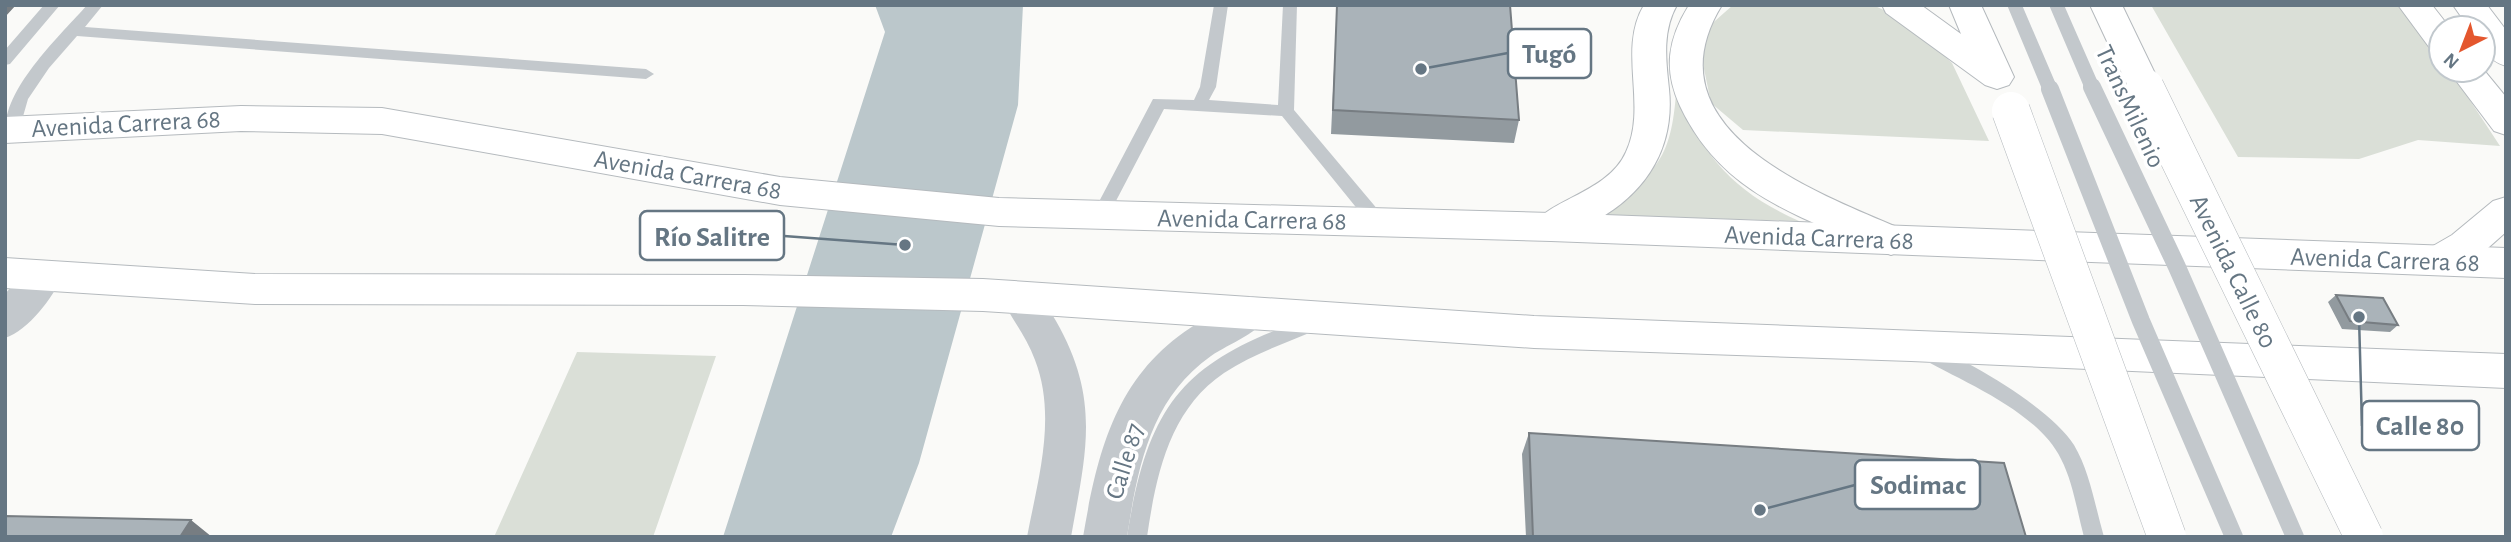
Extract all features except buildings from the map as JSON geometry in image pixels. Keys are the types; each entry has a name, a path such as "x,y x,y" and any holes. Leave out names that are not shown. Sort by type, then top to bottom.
{"main road":[{"path":"1551,227 1608,195 1630,177 1644,158 1653,114 1648,40 1661,5"},
{"path":"1706,5 1684,48 1687,80 1699,114 1713,138 1743,167 1774,188 1891,240"},
{"path":"1898,5 2004,94"},
{"path":"1965,5 2004,94 2167,537"},
{"name":"Avenida Calle 80","path":"2106,5 2364,537"},
{"path":"2414,5 2427,21"},
{"path":"2469,5 2506,54"},
{"path":"2476,84 2506,122"},
{"name":"Avenida Carrera 68","path":"8,130 248,116 382,121 780,191 999,212 1551,227 2506,263"},
{"path":"2440,261 2465,245 2506,211"},
{"path":"5,273 255,289 435,292 743,290 1002,296 1534,332 2506,371"}],"street":[{"path":"5,322 44,276"},
{"path":"1002,296 1053,354 1064,395 1067,415 1064,444 1049,537"},
{"name":"Calle 87","path":"1105,537 1112,496 1128,435 1146,399 1165,371 1188,351 1251,312"}],"lane":[{"path":"5,60 53,5"},
{"path":"8,130 17,102 96,5"},
{"path":"1199,105 1208,87 1221,5"},
{"path":"1290,5 1287,103 1378,222"},
{"path":"2014,5 2141,321 2234,537"},
{"name":"TransMilenio","path":"2056,5 2177,267 2295,537"},
{"path":"74,31 646,74"},
{"path":"1100,215 1159,103 1287,103"},
{"path":"1137,537 1141,504 1158,444 1176,408 1205,377 1243,354 1328,318"},
{"path":"1910,345 2017,405 2047,427 2067,450 2094,537"}],"shaded area":[{"path":"875,5 1023,5 1018,105 919,463 891,537 723,537 885,32"},
{"path":"1733,5 1873,5 1905,20 1952,63 1989,141 1743,130 1711,103 1702,59 1707,28"},
{"path":"2151,5 2402,5 2427,39 2427,84 2459,84 2500,146 2418,140 2359,159 2238,157"},
{"path":"1676,94 1698,136 1724,170 1756,198 1799,221 1593,215 1630,189 1654,167 1669,139"},
{"path":"577,352 716,356 653,537 494,537"}],"place":[{"name":"Tugó","path":"1421,69"},
{"name":"Río Salitre","path":"905,245"},
{"name":"Calle 80","path":"2359,317"},
{"name":"Sodimac","path":"1760,510"}]}
